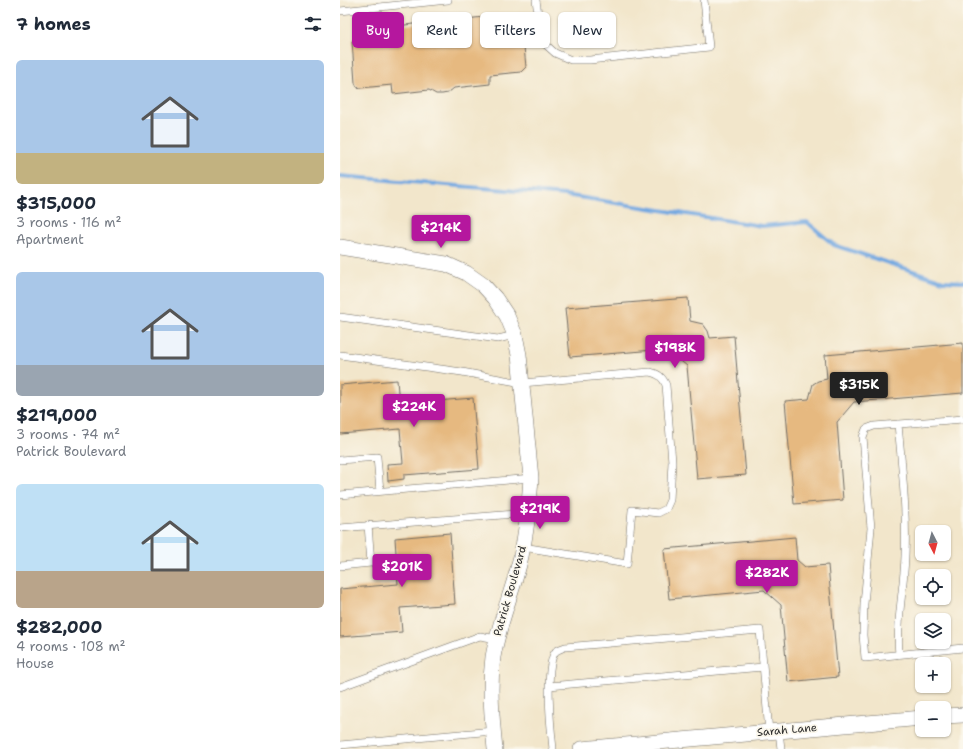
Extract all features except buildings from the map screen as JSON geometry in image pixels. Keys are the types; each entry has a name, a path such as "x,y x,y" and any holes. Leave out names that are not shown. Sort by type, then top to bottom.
{"street":[{"name":"Patrick Boulevard","path":"340,247 446,264 466,273 483,285 496,298 507,316 515,335 519,355 531,478 529,513 524,547 497,639 492,674 491,696 495,749"},
{"path":"951,715 963,714"},
{"name":"Sarah Lane","path":"581,749 915,719"}],"lane":[{"path":"340,11 448,0"},
{"path":"536,0 541,35 546,44 555,54 570,60 590,60 709,47 704,0"},
{"path":"340,317 498,339 515,335"},
{"path":"340,354 462,372 522,383 650,372 658,374 663,378 666,385 672,462 670,500 666,509 658,513 632,510 627,564 524,547"},
{"path":"963,419 874,426 866,429 863,437 871,528 864,604 863,634 865,658 963,648"},
{"path":"898,424 906,510 905,558 898,636 899,654"},
{"path":"340,460 377,457 380,491"},
{"path":"340,495 531,478"},
{"path":"340,528 529,513"},
{"path":"340,566 371,563 368,525"},
{"path":"553,749 549,686 553,658 557,651 565,647 760,630 763,667 774,731 781,749"},
{"path":"340,687 480,636 497,639"},
{"path":"549,686 763,667"},
{"path":"340,745 493,731"}],"waterway":[{"path":"340,176 565,195 762,226 807,222 834,245 943,281 963,282"}]}
